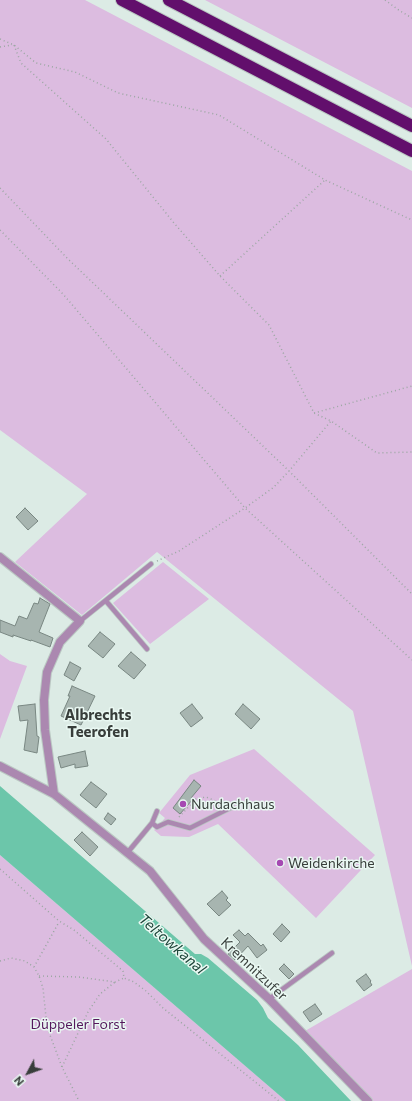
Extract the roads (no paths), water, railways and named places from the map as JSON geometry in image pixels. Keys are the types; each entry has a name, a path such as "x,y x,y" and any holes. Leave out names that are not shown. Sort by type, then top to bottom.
{"highway":[{"path":"122,0 412,151"},
{"path":"169,0 412,126"}],"street":[{"path":"0,557 81,618 60,642 47,672 44,700 45,730 54,794"},
{"path":"0,766 54,794 128,852"},
{"name":"Kremnitzufer","path":"128,852 150,871 204,940 269,1000 368,1101"}],"lane":[{"path":"81,618 106,601 151,564"},
{"path":"106,601 147,649"},
{"path":"152,823 157,827 168,822 190,828 232,807"},
{"path":"128,852 152,823 157,811"},
{"path":"269,1000 332,954"}],"water":[{"name":"Teltowkanal","path":"0,786 195,954 201,954 208,958 257,1000 268,1018 298,1045 351,1101 286,1101 0,855"}],"place":[{"name":"Nurdachhaus","path":"183,804"},
{"name":"Weidenkirche","path":"280,863"}],"district":[{"name":"Albrechts Teerofen","path":"98,724"}],"park label":[{"name":"Düppeler Forst","path":"78,1024"}]}
